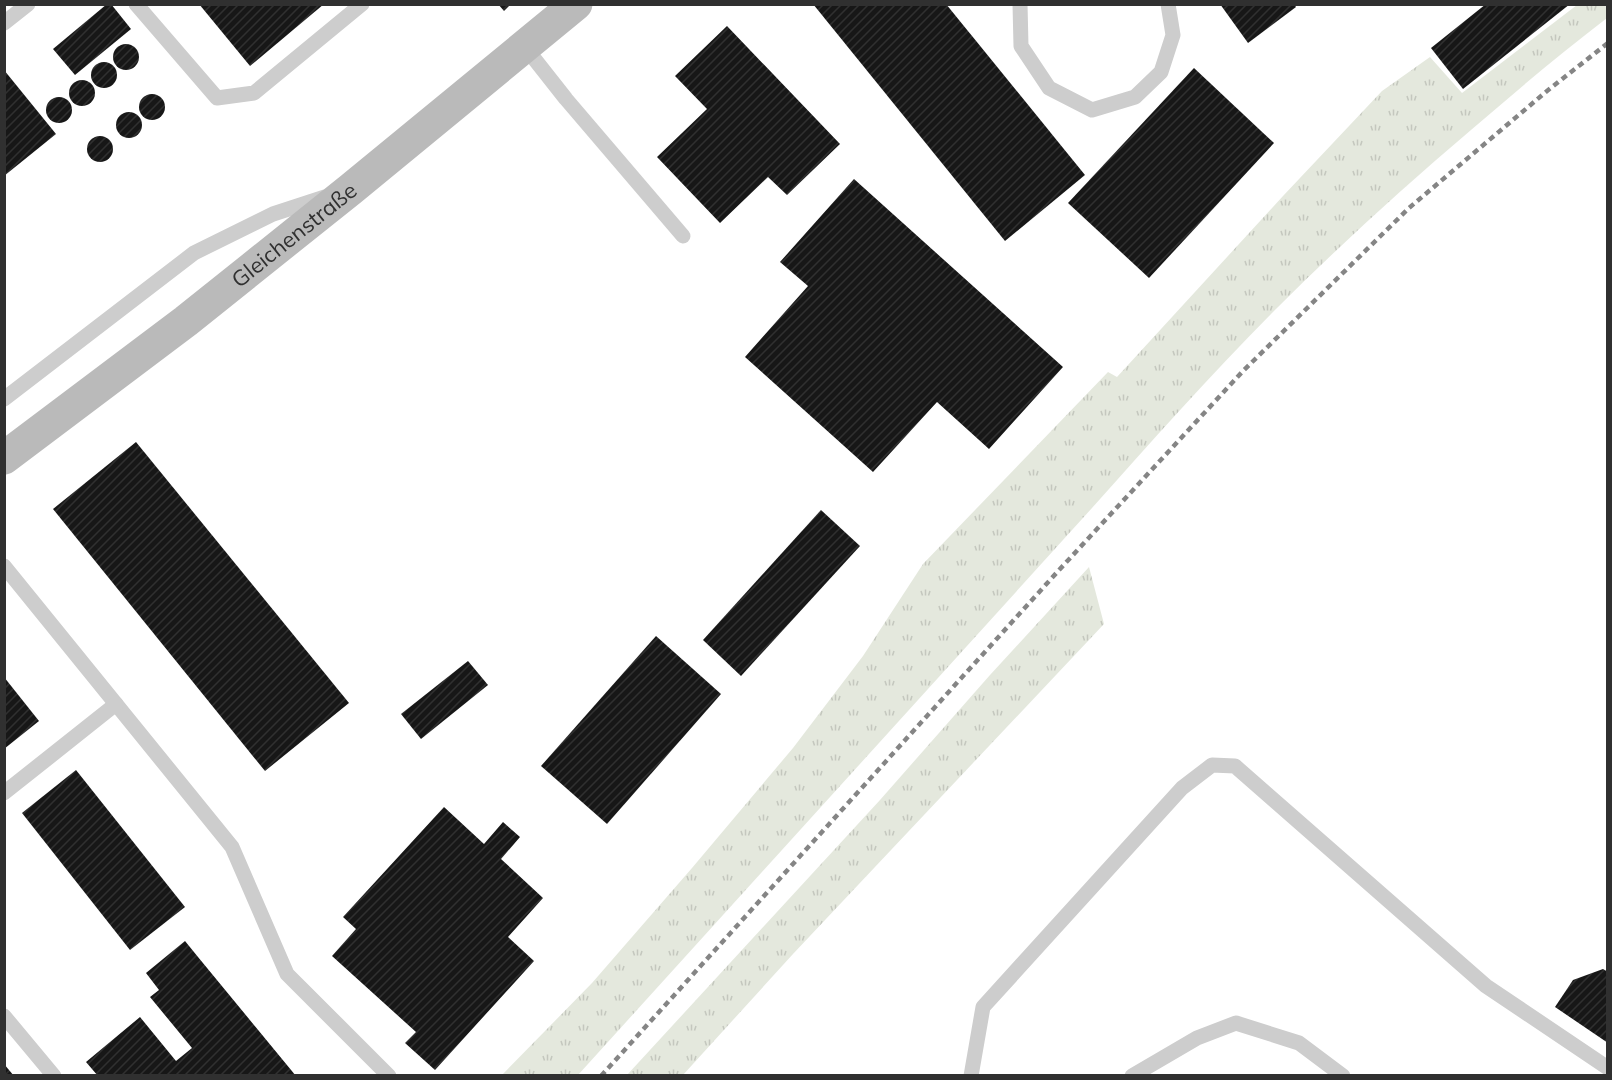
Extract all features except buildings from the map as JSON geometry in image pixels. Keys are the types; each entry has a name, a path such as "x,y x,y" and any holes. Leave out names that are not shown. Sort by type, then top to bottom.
{"street":[{"name":"Gleichenstraße","path":"4,458 186,321 576,4"}],"lane":[{"path":"4,23 28,4"},
{"path":"136,4 217,98 254,93 362,4"},
{"path":"1020,4 1021,46 1048,88 1092,110 1135,97 1161,72 1173,35 1168,4"},
{"path":"525,47 566,99 683,236"},
{"path":"4,399 194,253 273,214 351,189"},
{"path":"4,566 232,847 287,975 389,1076"},
{"path":"4,793 116,704"},
{"path":"971,1076 983,1007 1182,788 1212,765 1235,766 1486,986 1608,1068"},
{"path":"4,1016 54,1076"},
{"path":"1132,1076 1197,1038 1236,1023 1299,1043 1343,1076"}],"green space":[{"path":"1577,5 1607,5 1607,18 1521,87 1421,173 1324,262 1253,332 578,1075 502,1075 592,983 793,748 863,656 923,564 1108,372 1117,377 1382,91 1430,57 1462,93"},
{"path":"1089,567 1104,624 793,954 683,1075 627,1075 880,800"}],"railway":[{"path":"601,1076 1060,569 1243,371 1409,208 1547,91 1608,43"}]}
